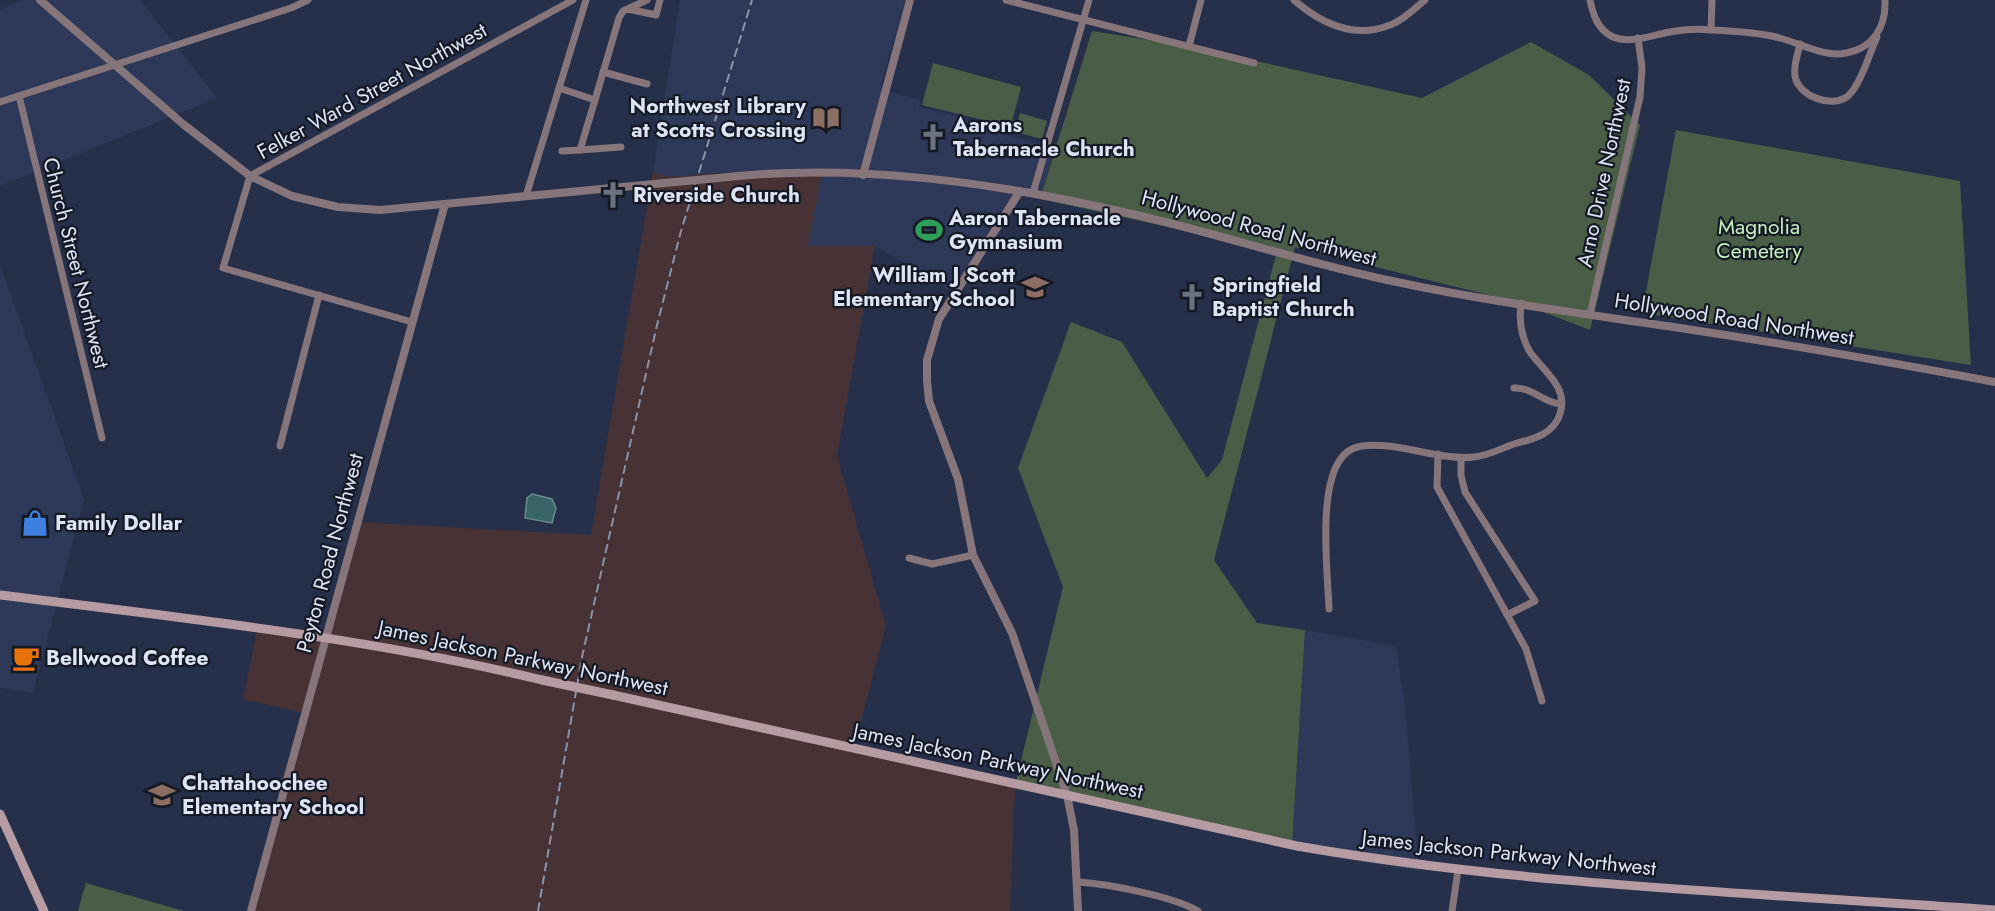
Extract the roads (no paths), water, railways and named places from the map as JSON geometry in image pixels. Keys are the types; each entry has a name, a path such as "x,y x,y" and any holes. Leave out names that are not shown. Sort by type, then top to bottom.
{"main road":[{"name":"James Jackson Parkway Northwest","path":"0,595 326,637 458,659 542,680 1297,846 1458,870 1995,909"},
{"path":"0,814 44,911"}],"street":[{"name":"Hollywood Road Northwest","path":"40,0 183,124 250,176 292,196 338,207 380,210 789,173 863,175 940,181 1033,193 1132,214 1394,282 1808,347 1994,382"},
{"path":"0,102 291,8 308,0"},
{"name":"Felker Ward Street Northwest","path":"250,176 573,0"},
{"path":"526,196 586,0"},
{"path":"580,150 619,18 623,11 647,0"},
{"path":"628,9 656,15 660,0"},
{"path":"863,175 910,0"},
{"path":"1006,0 1254,63"},
{"path":"1033,193 1089,0"},
{"path":"1189,46 1202,0"},
{"path":"1294,0 1316,18 1350,29 1388,26 1425,0"},
{"path":"1590,0 1597,23 1605,32 1626,40 1676,31 1711,30 1758,33 1827,53 1845,54 1862,48 1878,34"},
{"path":"1711,30 1712,0"},
{"path":"1800,44 1794,71 1797,85 1809,95 1836,101 1846,98 1854,90 1886,14 1885,0"},
{"name":"Arno Drive Northwest","path":"1590,314 1641,97 1642,68 1638,38"},
{"path":"603,72 647,84"},
{"path":"559,88 596,100"},
{"name":"Church Street Northwest","path":"19,96 102,438"},
{"path":"562,151 621,147"},
{"path":"250,176 223,268 412,322"},
{"path":"1020,191 939,319 927,360 929,401 958,479 973,555 1012,633 1067,795 1074,830 1078,911"},
{"name":"Peyton Road Northwest","path":"251,911 445,204"},
{"path":"280,446 319,295"},
{"path":"1329,609 1325,505 1332,476 1343,456 1353,448 1371,445 1461,458 1477,457 1543,435 1553,428 1562,404 1560,390 1529,351 1519,320 1521,303"},
{"path":"1514,388 1527,389 1548,402 1562,404"},
{"path":"1438,454 1437,487 1526,649 1542,701"},
{"path":"1461,458 1461,475 1465,492 1535,601 1507,615"},
{"path":"909,558 932,564 973,555"},
{"path":"1452,911 1458,870"},
{"path":"1078,882 1094,883 1178,902 1198,911"}],"railway":[{"path":"538,911 582,657 657,325 681,231 752,0"}],"place":[{"name":"Northwest Library at Scotts Crossing","path":"826,118"},
{"name":"Aarons Tabernacle Church","path":"933,137"},
{"name":"Riverside Church","path":"613,195"},
{"name":"Aaron Tabernacle Gymnasium","path":"929,230"},
{"name":"William J Scott Elementary School","path":"1035,287"},
{"name":"Springfield Baptist Church","path":"1192,297"},
{"name":"Family Dollar","path":"35,523"},
{"name":"Bellwood Coffee","path":"26,658"},
{"name":"Chattahoochee Elementary School","path":"162,795"}],"park label":[{"name":"Magnolia Cemetery","path":"1759,239"}]}
